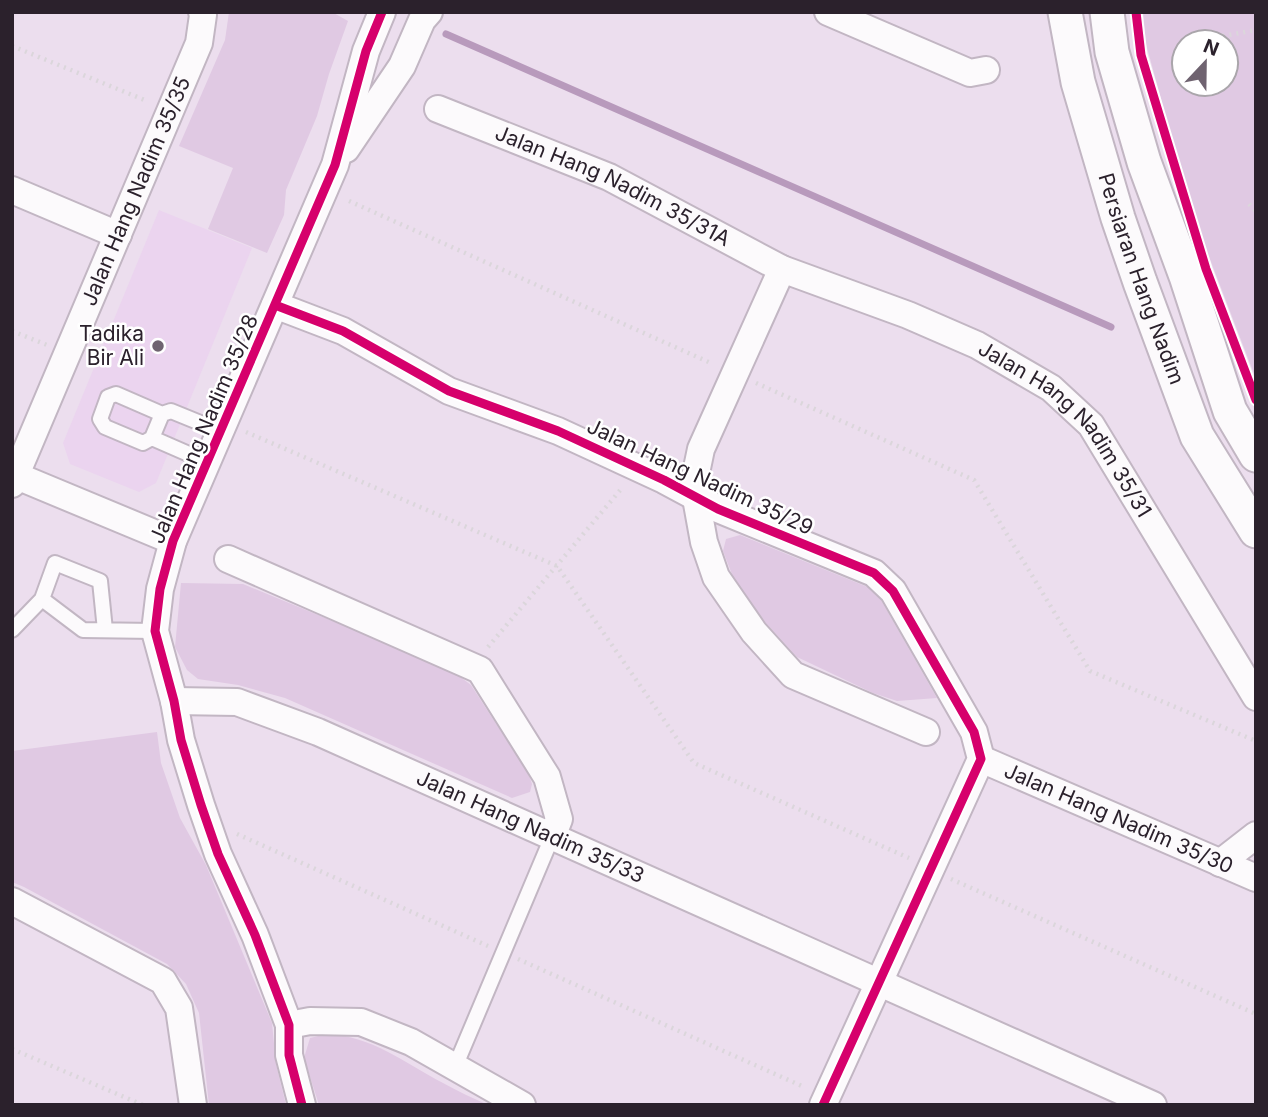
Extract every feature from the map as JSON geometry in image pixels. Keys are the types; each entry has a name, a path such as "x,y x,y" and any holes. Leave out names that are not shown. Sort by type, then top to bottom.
{"street":[{"name":"Jalan Hang Nadim 35/35","path":"13,478 199,43 204,15 202,12"},
{"name":"Jalan Hang Nadim 35/28","path":"302,1105 289,1055 289,1025 255,934 218,854 181,740 174,701 155,631 160,589 173,541 207,462 229,430 275,305 335,165 366,51 382,12"},
{"name":"Jalan Hang Nadim 35/28","path":"335,165 402,66 422,20 429,12"},
{"path":"828,12 857,18 970,73 986,70"},
{"name":"Persiaran Hang Nadim","path":"1065,12 1078,82 1140,282 1197,436 1256,531"},
{"name":"Persiaran Hang Nadim","path":"1107,12 1112,52 1144,162 1186,276 1230,411 1256,455"},
{"name":"Jalan Hang Nadim 35/31A","path":"438,109 609,177 782,269"},
{"path":"12,190 118,235"},
{"path":"782,269 701,449 696,473 696,498 704,542 716,577 754,632 793,675 926,733"},
{"name":"Jalan Hang Nadim 35/31","path":"782,269 908,314 977,345 1051,388 1091,425 1256,697"},
{"name":"Jalan Hang Nadim 35/29","path":"275,305 343,331 449,391 558,431 664,480 718,509 874,573 893,591 974,732 981,759"},
{"path":"13,478 173,541"},
{"path":"229,559 480,670 547,777 559,818 552,837"},
{"name":"Jalan Hang Nadim 35/33","path":"174,701 237,702 318,732 1153,1105"},
{"path":"823,1105 981,759"},
{"name":"Jalan Hang Nadim 35/30","path":"981,759 1256,878"},
{"path":"1220,863 1256,835"},
{"path":"12,901 163,981 179,1008 193,1105"},
{"path":"289,1025 310,1021 361,1022 411,1042 522,1105"}],"lane":[{"path":"162,414 152,438 143,443 104,427 100,419 108,397 116,394 162,414 171,411 229,430"},
{"path":"152,438 207,462"},
{"path":"12,630 42,599 55,563 100,581 105,630"},
{"path":"42,599 83,630 155,631"},
{"path":"455,1067 552,837"}],"path":[{"path":"12,46 154,104"},
{"path":"349,201 721,367"},
{"path":"1249,204 1256,211"},
{"path":"12,331 51,347"},
{"path":"749,380 974,480 1090,671 1256,741"},
{"path":"229,430 557,566 694,763 911,859"},
{"path":"487,648 628,481"},
{"path":"947,877 1256,1014"},
{"path":"12,1049 143,1105"}],"shaded area":[{"path":"229,12 332,12 348,21 317,116 286,190 284,215 267,253 208,229 233,168 179,146 225,40"},
{"path":"1143,12 1256,12 1256,379 1193,215 1146,44"},
{"name":"Tadika Bir Ali","path":"159,210 252,248 156,483 139,492 70,464 63,443"},
{"path":"740,535 870,588 881,600 937,698 897,701 873,693 797,657 765,622 733,577 723,551 726,539"},
{"path":"181,583 243,584 451,670 471,685 529,775 532,784 530,792 512,798 285,698 238,685 198,679 187,670 175,647"},
{"path":"157,732 161,763 180,818 206,865 272,1023 276,1064 286,1105 209,1105 199,1013 186,984 167,964 12,882 12,751"},
{"path":"327,1034 373,1045 488,1105 319,1105 304,1058 310,1038"}],"waterway":[{"path":"446,34 1111,327"}],"cycle path":[{"path":"302,1105 289,1055 289,1025 255,935 218,854 201,805 181,740 174,701 155,631 160,589 173,541 335,165 366,51 382,12"},
{"path":"1136,12 1141,55 1206,269 1256,400"},
{"path":"275,305 343,331 449,391 558,431 664,480 718,509 874,573 893,591 974,732 981,759 823,1105"}],"place":[{"name":"Tadika Bir Ali","path":"158,346"}]}
